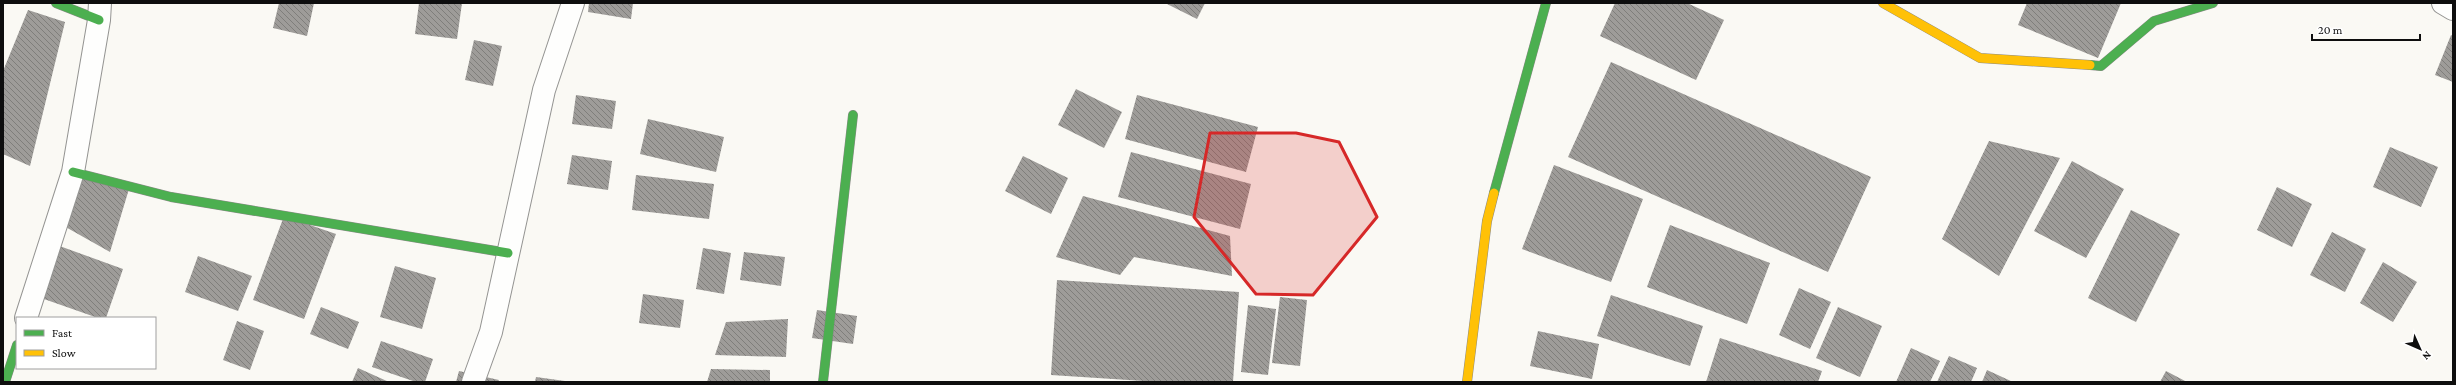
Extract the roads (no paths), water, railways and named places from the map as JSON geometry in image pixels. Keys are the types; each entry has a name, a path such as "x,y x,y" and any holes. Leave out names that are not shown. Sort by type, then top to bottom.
{"street":[{"path":"26,317 73,172 99,12 56,3"},
{"path":"473,382 490,332 544,90 573,3"},
{"path":"1467,382 1487,221 1546,3"},
{"path":"1883,3 1980,58 2101,66 2154,21 2213,3"},
{"path":"2442,3 2453,9"},
{"path":"823,382 833,308 853,115"},
{"path":"73,172 171,197 508,253"},
{"path":"5,382 16,348"}]}
